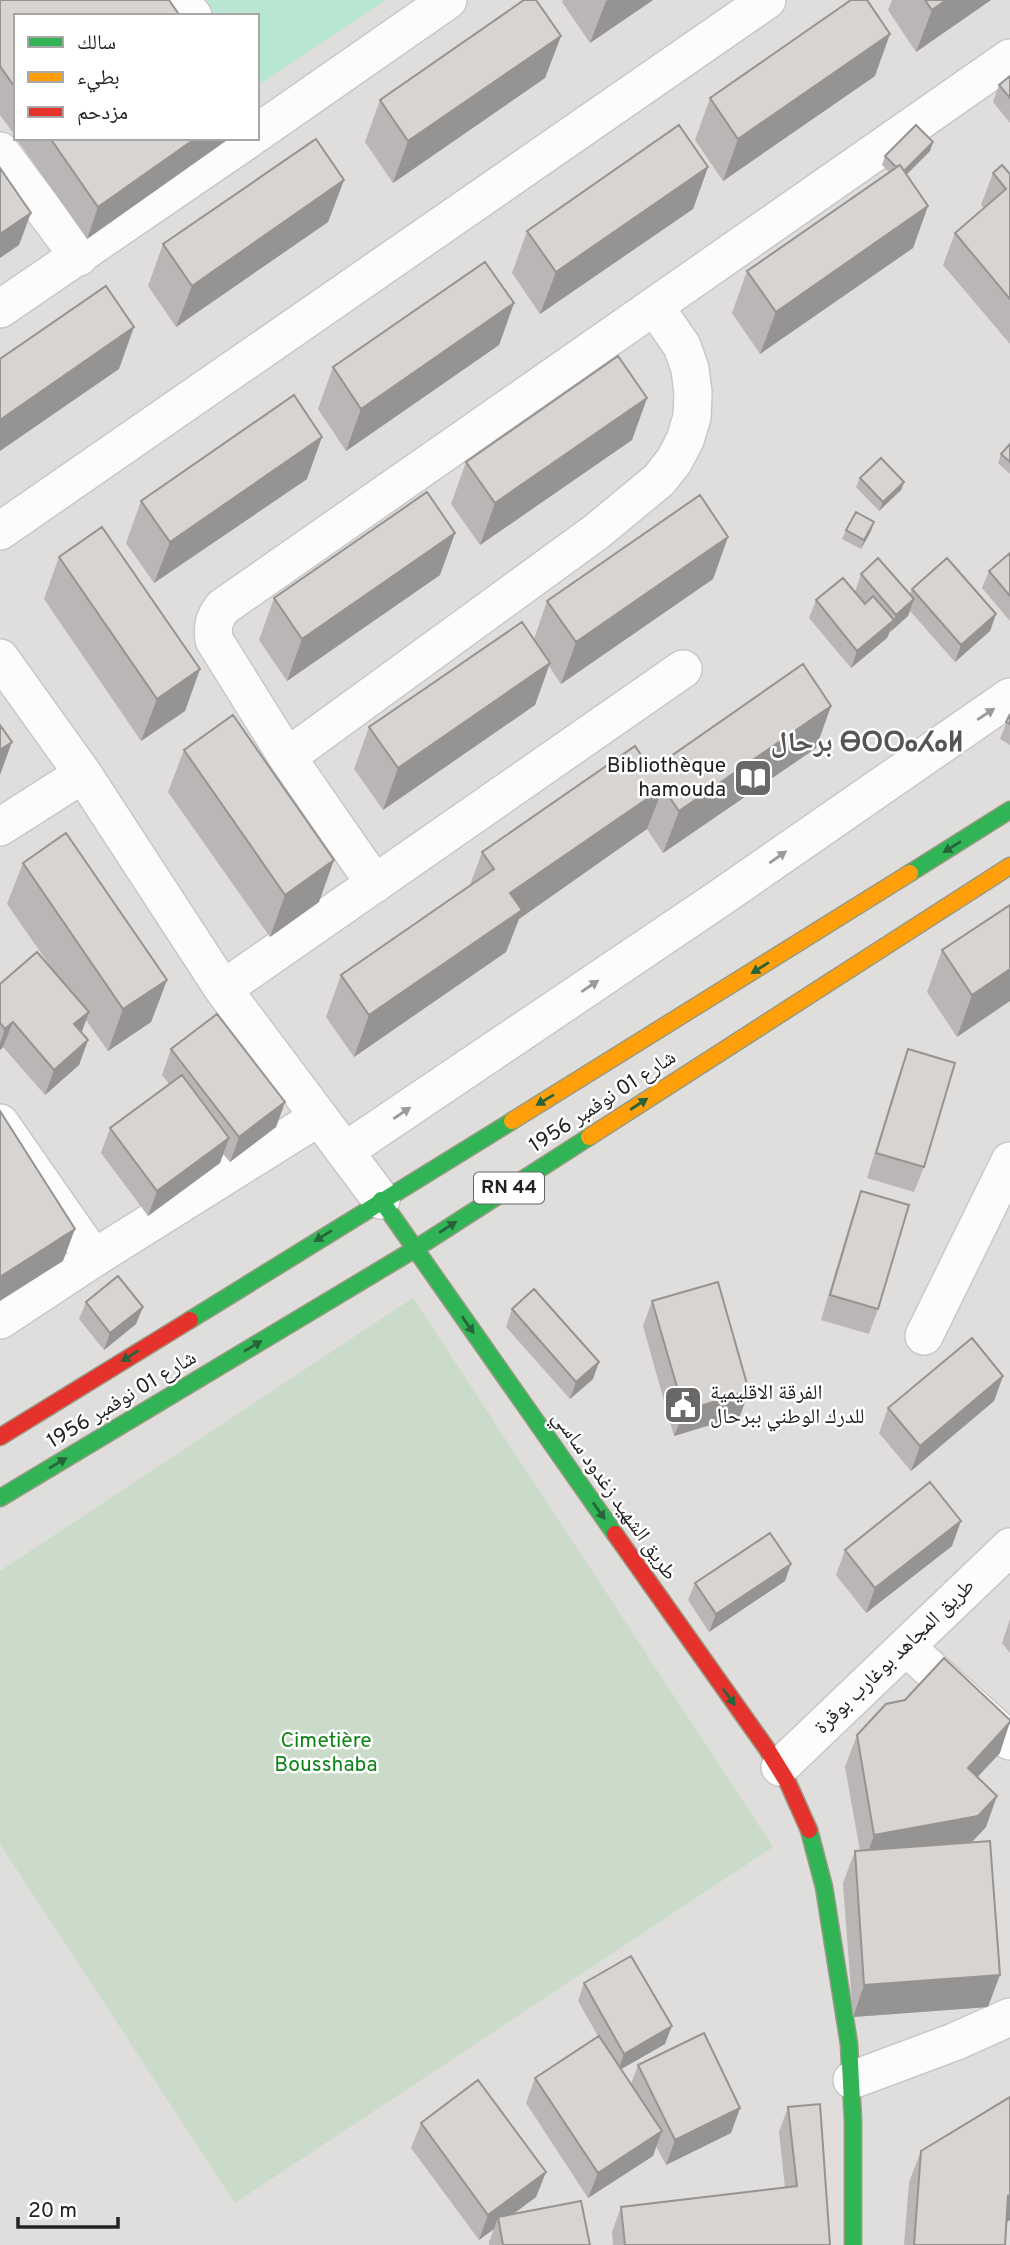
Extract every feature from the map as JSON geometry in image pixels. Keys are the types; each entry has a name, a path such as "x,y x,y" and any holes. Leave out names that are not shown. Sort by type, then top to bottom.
{"main road":[{"name":"شارع 01 نوفمبر 1956","path":"0,1437 655,1033 1010,810"},
{"name":"شارع 01 نوفمبر 1956","path":"0,1498 415,1249 1010,866"},
{"name":"طريق الشهيد زغدود ساسي","path":"382,1200 780,1766 812,1837 824,1886 844,2012 852,2080 853,2245"}],"street":[{"path":"180,0 191,14"},
{"path":"260,122 448,0"},
{"path":"0,531 767,0"},
{"path":"375,884 287,757 214,640 212,628 215,616 223,607 1010,58"},
{"path":"0,309 79,257 236,140"},
{"path":"0,151 79,257"},
{"path":"287,757 596,532 659,480 674,461 685,440 692,417 693,393 690,369 682,346 655,307"},
{"path":"0,657 83,774 223,989 382,1200"},
{"path":"223,989 682,669"},
{"path":"345,1151 717,900 1010,697"},
{"path":"0,827 83,774"},
{"path":"0,1320 319,1116"},
{"path":"0,1123 94,1258"},
{"path":"924,1336 1010,1161"},
{"name":"طريق المجاهد بوغارب بوقرة","path":"780,1766 1010,1547"},
{"path":"906,1647 1010,1741"},
{"path":"852,2080 954,2042 1010,2017"}],"shaded area":[{"path":"0,0 1010,0 1010,2245 0,2245"}],"green space":[{"path":"206,0 386,0 261,83 259,14 215,14"},
{"name":"Cimetière Bousshaba","path":"413,1298 773,1847 235,2203 0,1844 0,1571"}],"building":[{"path":"0,0 169,0 179,14 14,14 14,86 0,66"},
{"path":"524,0 536,0 561,36 408,141 380,100"},
{"path":"851,0 867,0 890,34 738,139 710,98"},
{"path":"925,0 946,0 932,10"},
{"path":"1010,76 1010,98 999,85"},
{"path":"679,125 708,167 556,272 527,231"},
{"path":"916,125 933,142 904,171 900,165 896,167 885,156"},
{"path":"316,139 344,180 192,286 163,244"},
{"path":"51,140 193,140 98,207"},
{"path":"900,165 928,206 776,312 747,271"},
{"path":"1002,165 1010,174 1010,299 955,233 1006,189 993,173"},
{"path":"0,168 31,213 0,234"},
{"path":"485,262 514,303 361,409 333,367"},
{"path":"106,286 134,327 0,420 0,359"},
{"path":"618,356 647,398 495,503 466,462"},
{"path":"294,395 322,437 170,542 141,501"},
{"path":"1010,444 1010,462 1001,454"},
{"path":"881,458 904,482 883,502 860,478"},
{"path":"427,492 455,533 302,639 274,598"},
{"path":"700,495 728,537 576,642 547,601"},
{"path":"856,512 874,522 864,540 846,530"},
{"path":"102,527 200,669 157,699 59,557"},
{"path":"1010,553 1010,596 989,571"},
{"path":"878,558 914,599 896,615 861,574"},
{"path":"947,558 996,614 961,645 912,589"},
{"path":"843,578 865,604 873,596 894,620 857,651 816,600"},
{"path":"522,622 550,663 398,768 369,727"},
{"path":"803,664 831,706 679,811 663,788 510,893 522,910 369,1015 341,975 494,869 482,852 635,746 651,770"},
{"path":"233,715 334,860 285,895 184,750"},
{"path":"0,725 12,742 0,750"},
{"path":"66,833 167,980 123,1009 23,863"},
{"path":"1010,905 1010,969 972,995 942,950"},
{"path":"37,952 89,1012 74,1024 88,1040 54,1070 13,1022 5,1029 0,1023 0,984"},
{"path":"217,1014 285,1102 239,1137 171,1049"},
{"path":"908,1049 955,1063 924,1167 876,1153"},
{"path":"182,1075 229,1138 157,1191 110,1128"},
{"path":"0,1111 75,1229 0,1277"},
{"path":"861,1191 909,1205 878,1309 830,1295"},
{"path":"118,1276 143,1307 110,1333 86,1302"},
{"path":"718,1282 749,1391 684,1411 652,1301"},
{"path":"534,1289 599,1362 576,1382 512,1309"},
{"path":"972,1338 1003,1376 920,1446 888,1408"},
{"path":"930,1482 961,1521 875,1588 845,1550"},
{"path":"770,1533 791,1564 716,1614 695,1583"},
{"path":"944,1658 1010,1720 968,1768 997,1796 978,1816 874,1835 857,1735 886,1704 905,1700"},
{"path":"990,1841 1000,1975 864,1985 855,1851"},
{"path":"631,1956 672,2026 624,2054 584,1983"},
{"path":"704,2033 740,2108 675,2140 638,2065"},
{"path":"599,2036 662,2131 598,2173 535,2078"},
{"path":"478,2080 546,2172 488,2215 421,2123"},
{"path":"1010,2097 1010,2195 1005,2245 914,2245 921,2151"},
{"path":"820,2104 830,2245 625,2245 621,2207 797,2186 788,2107"},
{"path":"581,2201 590,2245 503,2245 498,2217"}],"traffic: fast":[{"path":"910,873 1010,810"},
{"path":"190,1320 512,1121"},
{"path":"0,1498 415,1249 589,1137"},
{"path":"381,1200 615,1534"},
{"path":"809,1830 824,1887 849,2044 853,2121 853,2245"}],"traffic: slow":[{"path":"589,1137 1010,866"},
{"path":"512,1121 910,873"}],"traffic: jam":[{"path":"0,1437 190,1320"},
{"path":"615,1534 767,1749 788,1783 809,1830"}],"place":[{"name":"Bibliothèque hamouda","path":"753,778"},
{"name":"الفرقة الاقليمية للدرك الوطني ببرحال","path":"683,1405"}],"district":[{"name":"برحال ⴱⵔⵔⴰⵃⴰⵍ","path":"867,744"}]}
